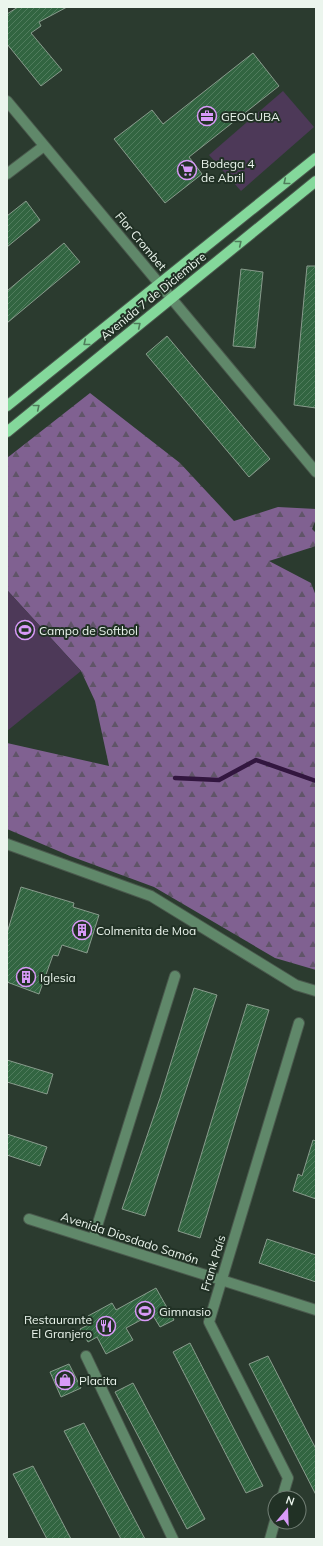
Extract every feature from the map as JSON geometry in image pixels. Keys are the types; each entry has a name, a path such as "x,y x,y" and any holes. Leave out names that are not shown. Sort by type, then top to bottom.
{"main road":[{"name":"Avenida 7 de Diciembre","path":"7,406 316,158"},
{"name":"Avenida 7 de Diciembre","path":"7,432 316,181"}],"street":[{"name":"Flor Crombet","path":"7,101 316,472"},
{"path":"7,174 44,146"},
{"path":"7,844 151,896 296,985 316,990"},
{"path":"93,1240 175,976"},
{"name":"Frank País","path":"284,1490 288,1478 209,1322 299,1023"},
{"name":"Avenida Diosdado Samón","path":"29,1219 316,1310"},
{"path":"86,1356 173,1539"}],"green space":[{"path":"90,393 180,463 234,521 278,507 316,509 316,519 312,529 316,533 316,546 269,561 311,583 316,596 316,970 275,958 154,887 70,856 7,829 7,743 109,766 95,701 81,671 7,590 7,458"}],"shaded area":[{"path":"283,91 314,127 241,191 209,155"},
{"name":"Campo de Softbol","path":"7,590 81,671 7,731"}],"building":[{"path":"18,7 67,7 39,22 41,26 31,33 62,70 41,86 7,44 7,14"},
{"path":"253,53 279,86 189,157 202,174 165,203 114,139 152,110 163,124"},
{"path":"26,201 40,220 7,247 7,216"},
{"path":"64,243 80,262 7,323 7,291"},
{"path":"307,266 316,266 316,408 294,405"},
{"path":"241,269 263,272 255,348 233,346"},
{"path":"167,336 270,459 249,477 146,354"},
{"path":"21,887 74,903 73,907 99,915 87,953 62,945 58,956 53,955 39,994 7,982 7,933"},
{"path":"194,988 217,995 145,1216 122,1209 160,1098"},
{"path":"247,1004 269,1010 200,1238 178,1231"},
{"path":"7,1060 53,1074 47,1094 7,1082"},
{"path":"7,1134 47,1147 40,1166 7,1155"},
{"path":"313,1140 316,1141 316,1199 293,1191 298,1174 302,1176"},
{"path":"267,1239 316,1255 316,1282 259,1263"},
{"path":"156,1288 174,1320 160,1327 152,1314 126,1328 133,1340 106,1354 97,1337 88,1342 80,1329 92,1323 88,1316 112,1303 116,1310"},
{"path":"190,1343 263,1486 246,1493 173,1352"},
{"path":"268,1356 316,1449 316,1495 249,1364"},
{"name":"Placita","path":"69,1364 81,1388 61,1397 50,1372"},
{"path":"133,1383 205,1519 187,1529 115,1392"},
{"path":"84,1423 145,1539 121,1539 64,1431"},
{"path":"33,1466 71,1539 47,1539 13,1474"}],"waterway":[{"path":"175,778 219,780 256,760 316,781"}],"place":[{"name":"GEOCUBA","path":"207,116"},
{"name":"Bodega 4 de Abril","path":"187,170"},
{"name":"Campo de Softbol","path":"25,630"},
{"name":"Colmenita de Moa","path":"82,930"},
{"name":"Iglesia","path":"26,977"},
{"name":"Gimnasio","path":"145,1311"},
{"name":"Restaurante El Granjero","path":"106,1326"},
{"name":"Placita","path":"65,1380"}]}
